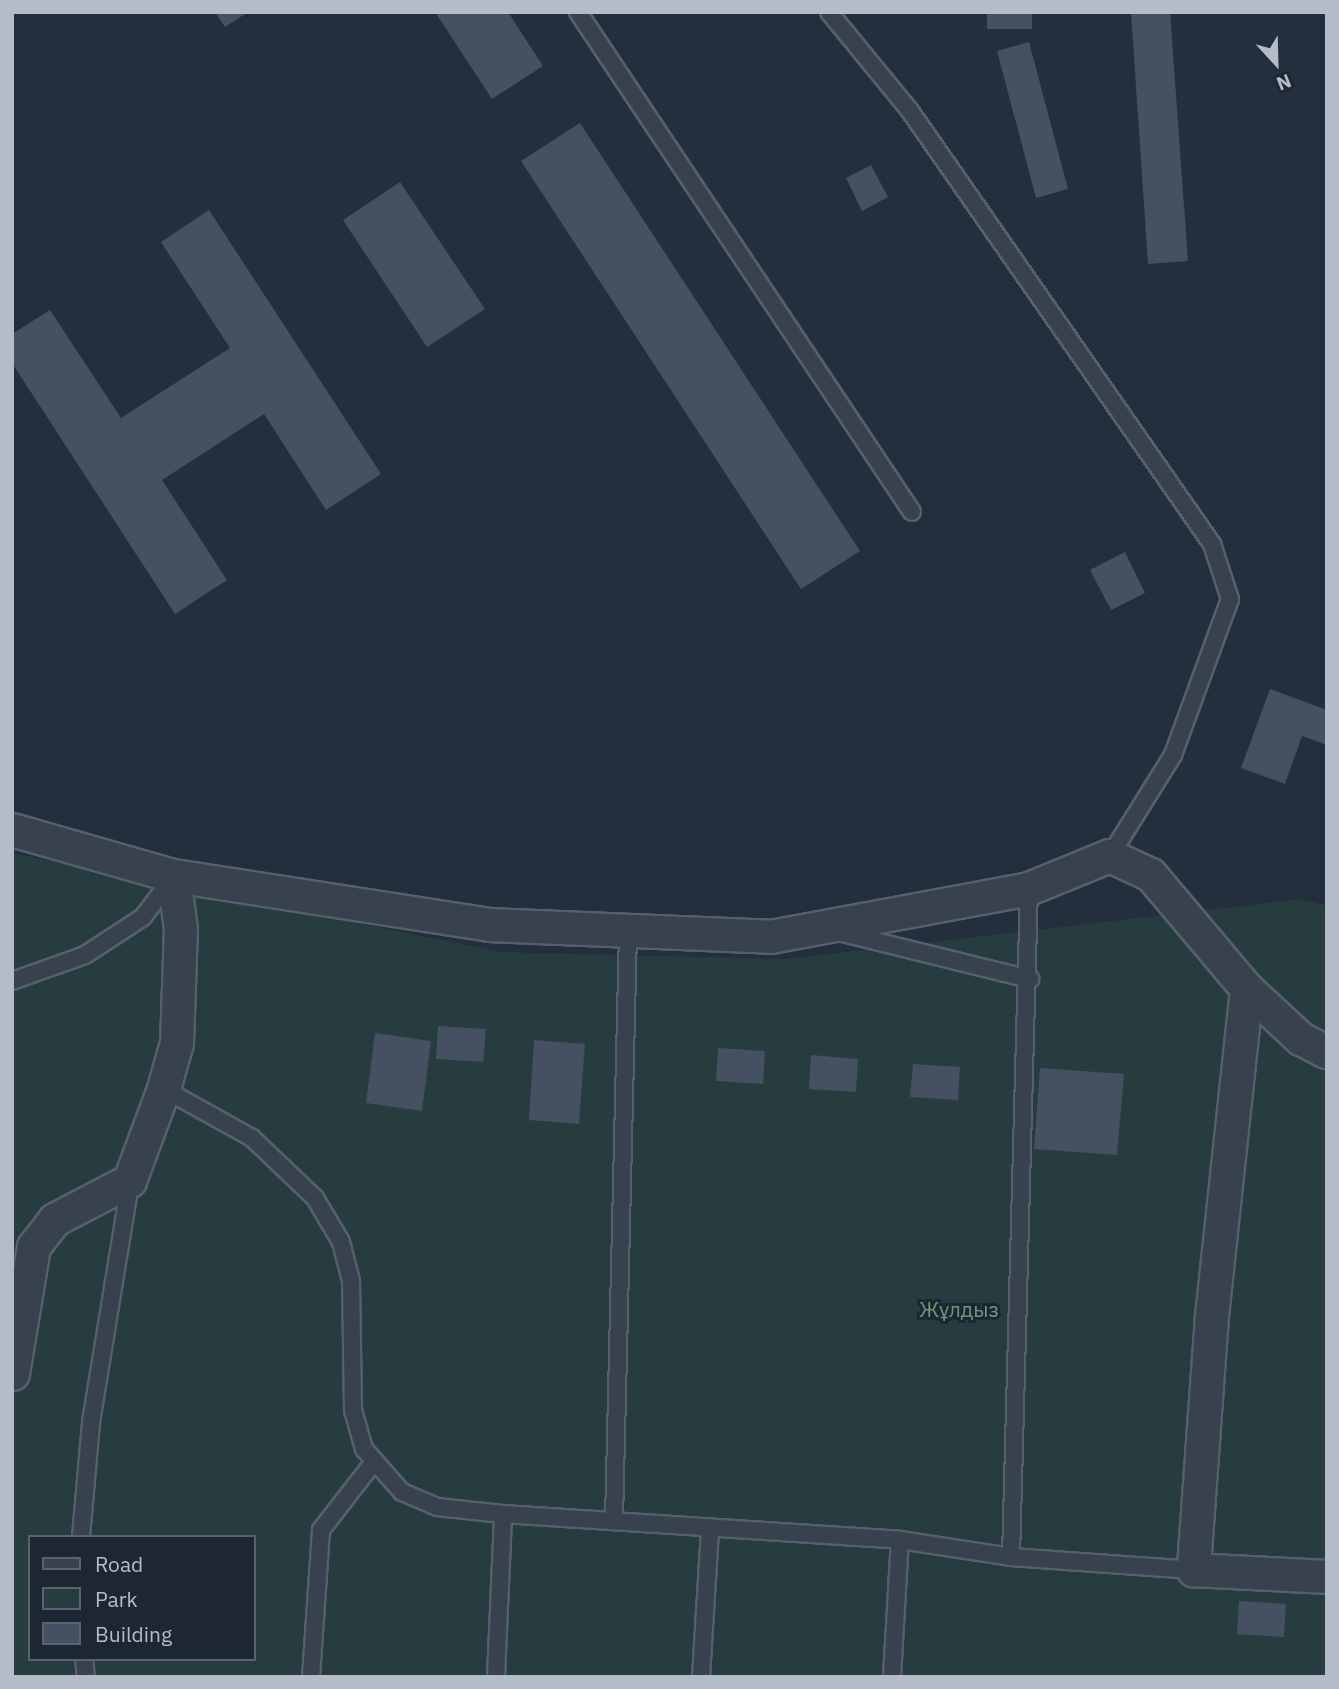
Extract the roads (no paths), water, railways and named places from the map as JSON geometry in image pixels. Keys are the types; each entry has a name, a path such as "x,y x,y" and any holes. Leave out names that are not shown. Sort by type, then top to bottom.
{"street":[{"path":"12,830 174,876 489,925 771,937 1029,890 1110,856 1151,876 1247,989 1301,1039 1327,1052"},
{"path":"13,1377 34,1247 55,1220 130,1181 164,1089 177,1043 181,930 174,876"},
{"path":"1247,989 1212,1316 1194,1570 1327,1577"}],"lane":[{"path":"578,12 912,512"},
{"path":"829,12 910,111 1212,544 1230,599 1173,755 1110,856"},
{"path":"12,981 85,956 143,917 174,876"},
{"path":"1011,1557 1030,979 1029,890"},
{"path":"826,929 1030,979"},
{"path":"614,1521 628,931"},
{"path":"164,1089 252,1138 270,1153 315,1198 341,1242 351,1281 353,1410 373,1463 401,1492 437,1507 503,1514 900,1540 1011,1557 1194,1570"},
{"path":"81,1535 91,1422 122,1211 130,1181"},
{"path":"311,1677 321,1530 373,1463"},
{"path":"496,1677 503,1514"},
{"path":"701,1677 710,1529"},
{"path":"892,1677 900,1540"}],"park label":[{"name":"Жұлдыз","path":"959,1309"}]}
